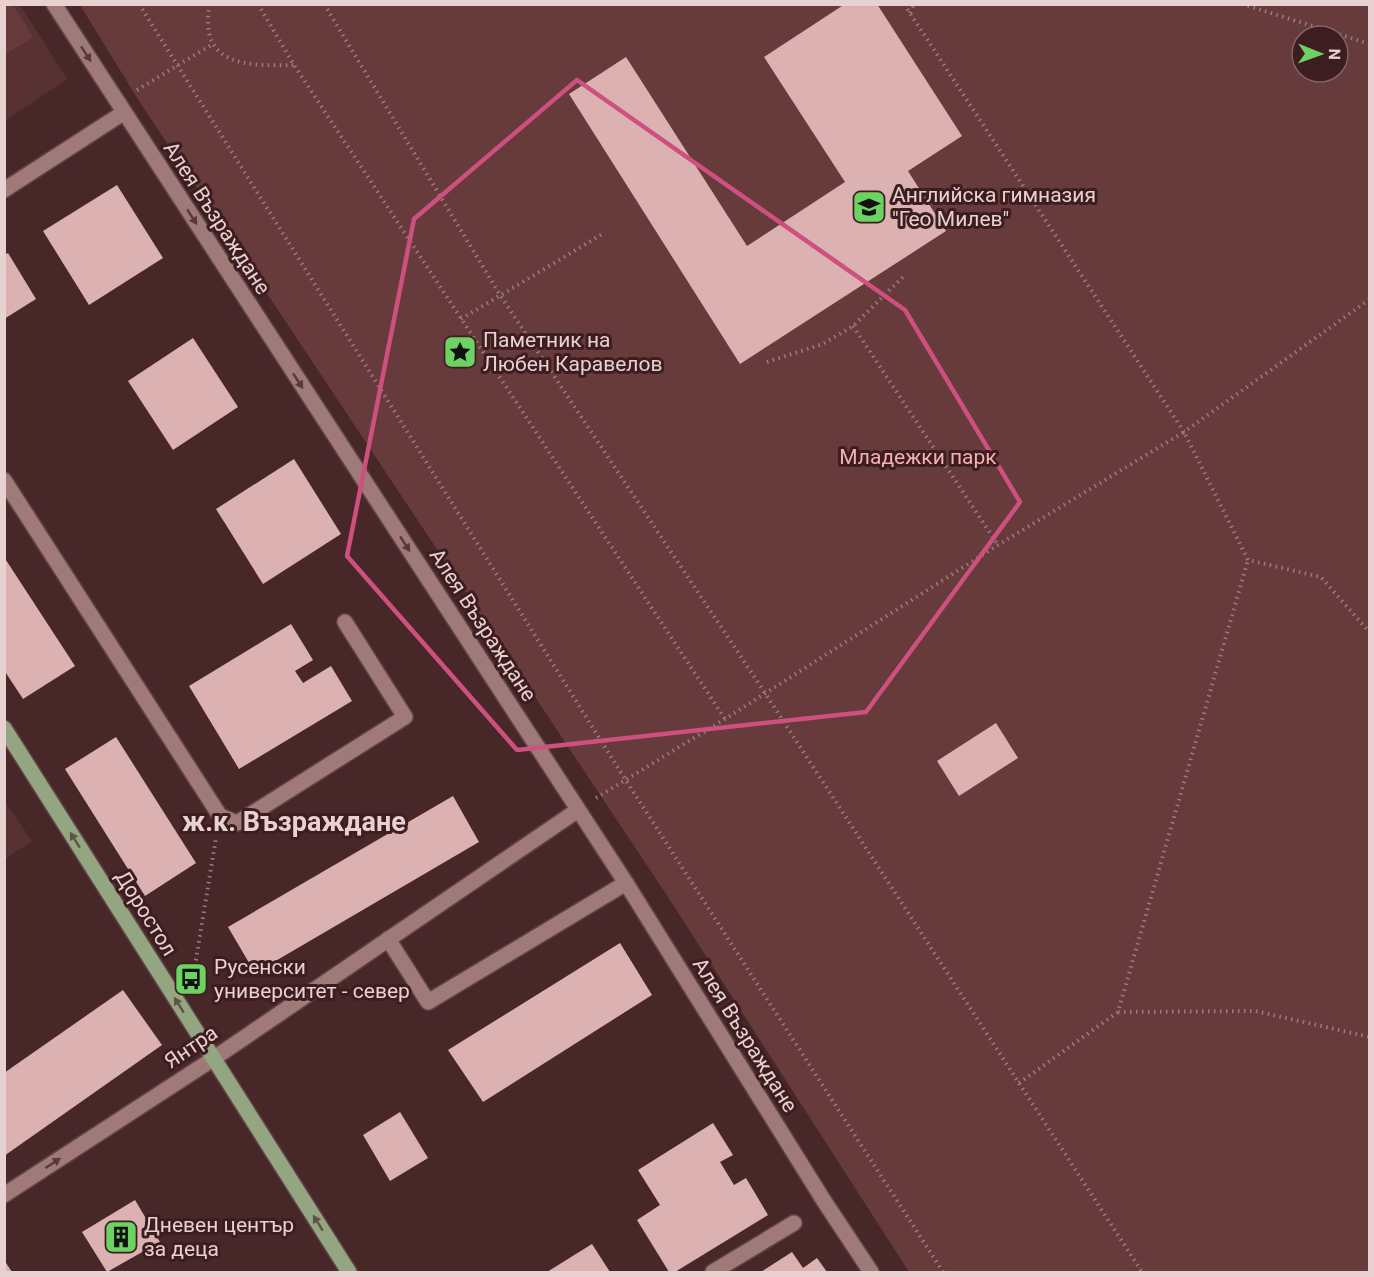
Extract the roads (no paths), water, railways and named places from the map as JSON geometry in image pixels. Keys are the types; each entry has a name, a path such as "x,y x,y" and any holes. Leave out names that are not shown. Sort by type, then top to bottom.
{"main road":[{"name":"Доростол","path":"4,728 349,1272"}],"street":[{"name":"Алея Възраждане","path":"54,4 626,883 824,1201 871,1272"},
{"path":"4,190 120,108"},
{"path":"4,480 220,816 237,823 405,717 345,622"},
{"name":"Янтра","path":"4,1195 213,1059 578,810"},
{"path":"388,939 428,1002 626,883"},
{"path":"715,1272 794,1223"}],"place":[{"name":"Aнглийска гимназия \"Гео Милев\"","path":"869,207"},
{"name":"Паметник на Любен Каравелов","path":"460,352"},
{"name":"Русенски университет - север","path":"191,979"},
{"name":"Дневен център за деца","path":"121,1237"}],"district":[{"name":"ж.к. Възраждане","path":"294,822"}],"park label":[{"name":"Младежки парк","path":"918,457"}]}
